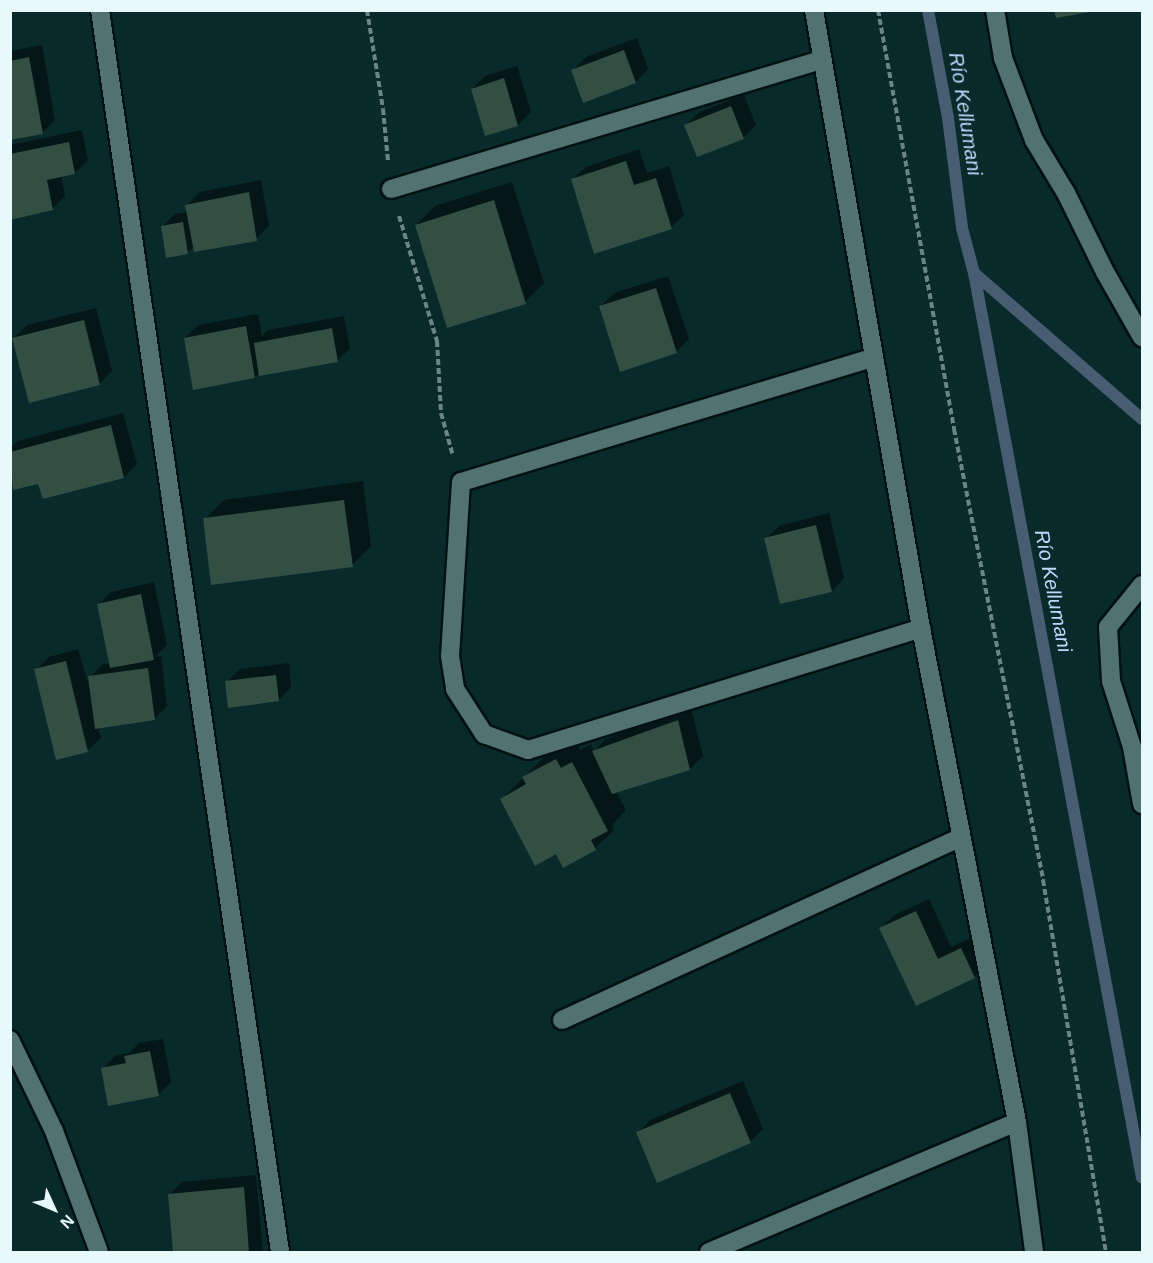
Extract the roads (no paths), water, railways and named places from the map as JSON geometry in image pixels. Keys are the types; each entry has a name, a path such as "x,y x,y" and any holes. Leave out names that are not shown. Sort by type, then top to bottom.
{"street":[{"path":"100,10 280,1252"},
{"path":"814,10 872,358 921,628 1017,1122 1034,1252"},
{"path":"995,10 1003,58 1034,140 1066,193 1143,337"},
{"path":"391,189 822,60"},
{"path":"872,358 460,482 450,656 455,689 484,734 528,750 921,628"},
{"path":"1143,585 1108,627 1111,681 1132,747 1143,804"},
{"path":"562,1020 960,838"},
{"path":"10,1040 54,1131 99,1252"},
{"path":"709,1252 1017,1122"}],"waterway":[{"name":"Río Kellumani","path":"928,10 948,118 962,228 974,273 1142,1178"},
{"path":"974,273 1142,419"}]}
